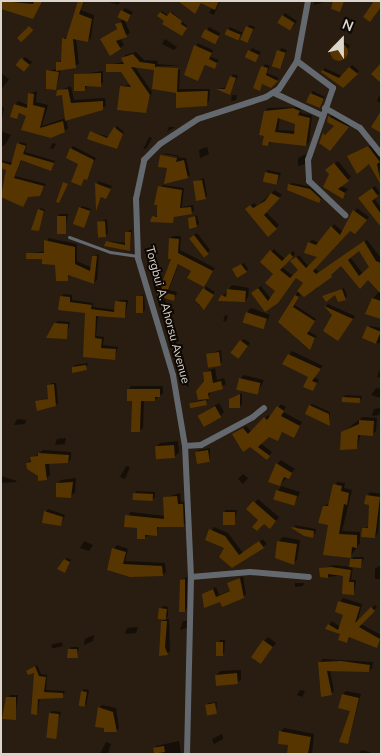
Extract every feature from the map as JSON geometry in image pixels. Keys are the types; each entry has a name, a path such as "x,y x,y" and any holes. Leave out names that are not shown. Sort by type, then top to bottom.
{"street":[{"path":"308,1 297,61 274,93 322,116"},
{"path":"297,61 333,88 308,160 309,181 345,215"},
{"name":"Torgbui A. Ahorsu Avenue","path":"187,754 191,577 185,446 172,375 138,256 136,199 144,160 160,144 198,119 274,93"},
{"path":"325,108 360,128 381,154"},
{"path":"185,446 201,445 253,417 264,408"},
{"path":"191,577 250,572 309,577"}],"lane":[{"path":"69,237 110,252 138,256"}],"building":[{"path":"1,1 33,4 34,1 42,2 33,19 1,9"},
{"path":"78,1 84,1 79,14 92,19 88,42 73,39 76,68 56,71 56,62 61,62 62,38 66,39"},
{"path":"178,1 219,1 215,10 201,3 195,14"},
{"path":"333,1 344,1 340,12 331,9"},
{"path":"374,1 381,1 381,7 370,22 363,17"},
{"path":"121,10 131,15 127,22 117,17"},
{"path":"160,12 167,16 170,12 182,21 181,24 187,28 182,36 162,24 164,21 157,16"},
{"path":"282,15 295,23 290,31 277,23"},
{"path":"121,22 127,37 116,41 121,49 110,56 100,39 117,29 115,24"},
{"path":"29,26 33,30 21,42 17,38"},
{"path":"246,26 253,29 248,43 240,40"},
{"path":"205,29 219,36 215,44 201,37"},
{"path":"227,29 241,35 238,40 225,35"},
{"path":"339,43 345,46 348,52 345,58 339,61 333,58 330,52 333,46"},
{"path":"194,45 212,53 209,59 217,63 215,69 205,65 198,81 184,75"},
{"path":"248,50 259,55 256,62 245,57"},
{"path":"277,50 286,53 280,69 272,66"},
{"path":"133,54 140,62 155,64 155,67 178,68 177,92 208,91 207,106 176,108 176,93 152,89 154,70 131,67 150,95 146,113 117,110 120,86 131,87 121,72 106,72 106,64 124,64 121,58"},
{"path":"21,58 30,65 24,72 15,65"},
{"path":"381,63 381,83 371,74"},
{"path":"261,66 268,68 266,75 278,81 271,88 262,84 260,91 253,88"},
{"path":"349,67 358,74 343,88 321,72 322,70 339,78"},
{"path":"46,70 59,72 56,90 46,89"},
{"path":"101,73 101,87 85,86 85,91 74,91 74,74"},
{"path":"230,76 236,78 230,95 216,89 225,89"},
{"path":"68,89 71,103 103,101 103,110 65,121 62,95 56,96 57,90"},
{"path":"28,93 34,94 33,105 45,108 40,128 63,121 65,132 51,138 21,130 26,116 19,113 17,119 10,117 14,104 27,108"},
{"path":"310,93 324,99 320,108 306,102"},
{"path":"293,108 300,111 298,115 310,118 306,146 269,142 268,146 262,145 264,136 259,135 264,111","holes":["278,118 295,124 294,134 275,132"]},
{"path":"381,111 381,133 371,127"},
{"path":"328,116 349,127 330,151 319,143 323,133 325,135 334,126 327,122"},
{"path":"114,127 123,134 117,149 87,139 90,131 107,138"},
{"path":"17,143 26,146 23,154 54,163 51,171 21,160 14,178 44,186 40,196 28,197 23,207 1,197 6,170 1,168 1,162 11,165"},
{"path":"368,146 380,162 377,164 381,185 369,164 357,174 347,156"},
{"path":"70,148 94,160 87,180 84,179 81,186 71,182 78,164 66,158"},
{"path":"160,155 177,158 176,162 184,160 188,178 164,184 167,168 158,167"},
{"path":"334,163 349,181 338,189 345,193 343,199 323,187 329,174 325,170"},
{"path":"265,172 279,175 277,185 263,182"},
{"path":"202,180 206,199 196,201 193,181"},
{"path":"63,182 68,184 59,203 56,202"},
{"path":"95,183 111,189 106,199 101,197 96,211"},
{"path":"288,184 310,189 321,199 319,203 287,190"},
{"path":"158,186 182,190 180,208 191,207 192,214 174,217 173,223 150,222 152,216 157,217 157,205 154,205"},
{"path":"372,188 378,196 372,201 381,214 381,227 358,198"},
{"path":"271,193 280,198 264,215 277,229 268,237 245,209 250,205 253,208 265,201"},
{"path":"79,207 90,211 84,228 73,224"},
{"path":"38,209 44,211 39,231 31,230"},
{"path":"353,210 367,220 355,234 350,231 313,271 316,274 364,241 376,261 381,263 381,294 368,280 360,289 341,266 331,275 332,277 304,297 297,291 303,283 296,278 278,303 265,312 251,293 258,288 268,301 275,291 265,283 273,274 260,262 270,250 282,261 290,253 293,257 280,270 290,278 298,270 290,261 296,257 306,268 317,257 304,253 308,242 316,245 331,226 340,235","holes":["359,251 369,267 359,276 348,260"]},
{"path":"57,216 66,216 66,234 57,234"},
{"path":"195,216 197,227 189,229 188,218"},
{"path":"105,221 106,237 98,238 97,222"},
{"path":"125,232 131,232 130,251 104,246 106,241 125,245"},
{"path":"194,235 209,254 204,258 189,239"},
{"path":"169,238 179,239 178,253 213,271 204,287 187,278 191,271 178,264 167,293 175,295 174,301 157,296 171,259 168,259"},
{"path":"44,240 75,247 75,264 90,271 92,256 97,256 94,284 68,275 68,281 56,281 55,265 42,264 42,259 26,259 26,253 44,253"},
{"path":"241,264 247,272 237,278 232,269"},
{"path":"203,288 214,295 204,310 195,300"},
{"path":"227,289 246,291 245,302 218,301 221,295 226,297"},
{"path":"342,289 346,300 338,302 335,295 326,302 322,296"},
{"path":"295,295 299,297 293,307 315,321 307,334 315,338 310,350 278,322"},
{"path":"60,296 70,297 70,302 92,305 91,309 114,312 115,301 126,302 125,318 96,316 95,338 102,339 101,348 116,349 115,360 83,357 85,313 58,310"},
{"path":"136,296 143,296 143,313 136,313"},
{"path":"372,298 381,301 381,319 365,314"},
{"path":"324,306 353,319 338,341 323,331 332,315"},
{"path":"246,312 267,319 264,329 243,322"},
{"path":"54,323 68,324 67,339 46,338"},
{"path":"367,326 381,332 376,344 362,338"},
{"path":"240,340 248,346 238,359 230,353"},
{"path":"219,352 221,366 208,368 206,354"},
{"path":"288,354 321,369 312,381 317,383 313,391 303,387 308,377 282,364"},
{"path":"86,365 87,370 72,373 72,367"},
{"path":"211,371 213,383 221,381 223,389 208,393 209,399 198,400 196,391 204,381 203,372"},
{"path":"239,378 260,383 258,395 236,390"},
{"path":"54,384 56,406 37,411 35,401 48,399 47,385"},
{"path":"127,389 160,389 160,397 155,397 155,401 141,401 140,432 131,432 132,401 127,401"},
{"path":"240,394 240,408 229,408 229,399"},
{"path":"342,397 360,398 360,403 342,402"},
{"path":"206,400 207,405 190,408 189,403"},
{"path":"309,405 329,414 330,426 305,414"},
{"path":"215,406 221,417 204,427 198,416"},
{"path":"277,406 284,411 281,416 300,426 294,438 282,432 278,441 269,437 258,447 270,456 267,460 250,447 243,452 232,434 243,428 248,434 264,417 267,420"},
{"path":"359,420 374,421 373,436 358,435 357,449 340,450 341,432 359,424"},
{"path":"174,445 175,458 156,459 155,446"},
{"path":"208,450 210,462 197,464 195,452"},
{"path":"38,453 69,455 68,463 45,464 47,480 38,481 38,476 27,469 26,463 31,462 30,457 38,456"},
{"path":"276,463 292,473 289,479 284,477 280,486 268,482"},
{"path":"73,482 71,498 56,497 56,483"},
{"path":"333,484 342,486 341,491 349,493 347,505 344,504 339,534 357,535 357,548 352,547 351,558 323,555 328,525 318,523 323,506 328,506"},
{"path":"276,490 297,496 294,506 273,500"},
{"path":"133,493 153,494 153,501 133,500"},
{"path":"366,495 380,497 375,538 361,537 362,528 368,528 369,505 364,504"},
{"path":"177,496 178,504 183,504 184,527 157,527 157,536 145,535 145,539 137,539 137,528 124,527 125,515 164,519 163,497"},
{"path":"253,501 276,521 270,529 264,524 257,531 252,527 258,520 246,509"},
{"path":"44,511 63,517 61,526 42,523"},
{"path":"223,512 235,512 235,525 223,525"},
{"path":"290,527 314,531 313,538 304,536"},
{"path":"209,529 225,536 239,555 259,541 264,548 232,568 219,557 224,548 205,540"},
{"path":"277,541 297,544 294,565 275,558"},
{"path":"112,548 126,552 123,564 162,566 163,576 130,577 107,570"},
{"path":"64,559 70,562 65,573 57,569"},
{"path":"350,559 362,559 361,568 349,567"},
{"path":"331,567 351,570 349,582 354,582 354,595 342,594 343,576 328,574 328,578 320,577 319,568"},
{"path":"240,578 244,598 222,607 220,602 204,608 202,594 213,589 216,597 230,591 227,583"},
{"path":"185,579 185,612 179,612 180,580"},
{"path":"338,601 360,607 355,623 371,607 375,611 359,627 380,639 377,648 349,637 347,643 338,640 340,634 325,629 328,624 338,630 343,615 335,612"},
{"path":"159,608 167,609 166,620 158,619"},
{"path":"161,621 167,621 165,647 168,655 159,656"},
{"path":"263,640 273,647 261,664 251,657"},
{"path":"216,642 223,642 223,656 216,656"},
{"path":"68,649 77,649 78,658 67,658"},
{"path":"341,661 370,665 369,672 327,671 332,695 321,697 318,662"},
{"path":"35,666 39,676 46,677 44,692 63,693 63,698 38,699 37,715 31,714 34,673 28,675 26,671"},
{"path":"237,673 238,684 216,686 215,675"},
{"path":"81,691 87,692 85,707 79,706"},
{"path":"342,694 359,698 348,744 339,742 350,711 338,708"},
{"path":"6,697 16,697 16,720 2,719"},
{"path":"215,703 217,714 207,716 205,705"},
{"path":"98,707 113,712 117,732 104,732 104,728 95,727"},
{"path":"49,713 59,714 56,739 46,738"},
{"path":"279,731 311,737 308,754 287,754 288,745 278,744"},
{"path":"164,746 165,752 154,754 153,748"}]}
